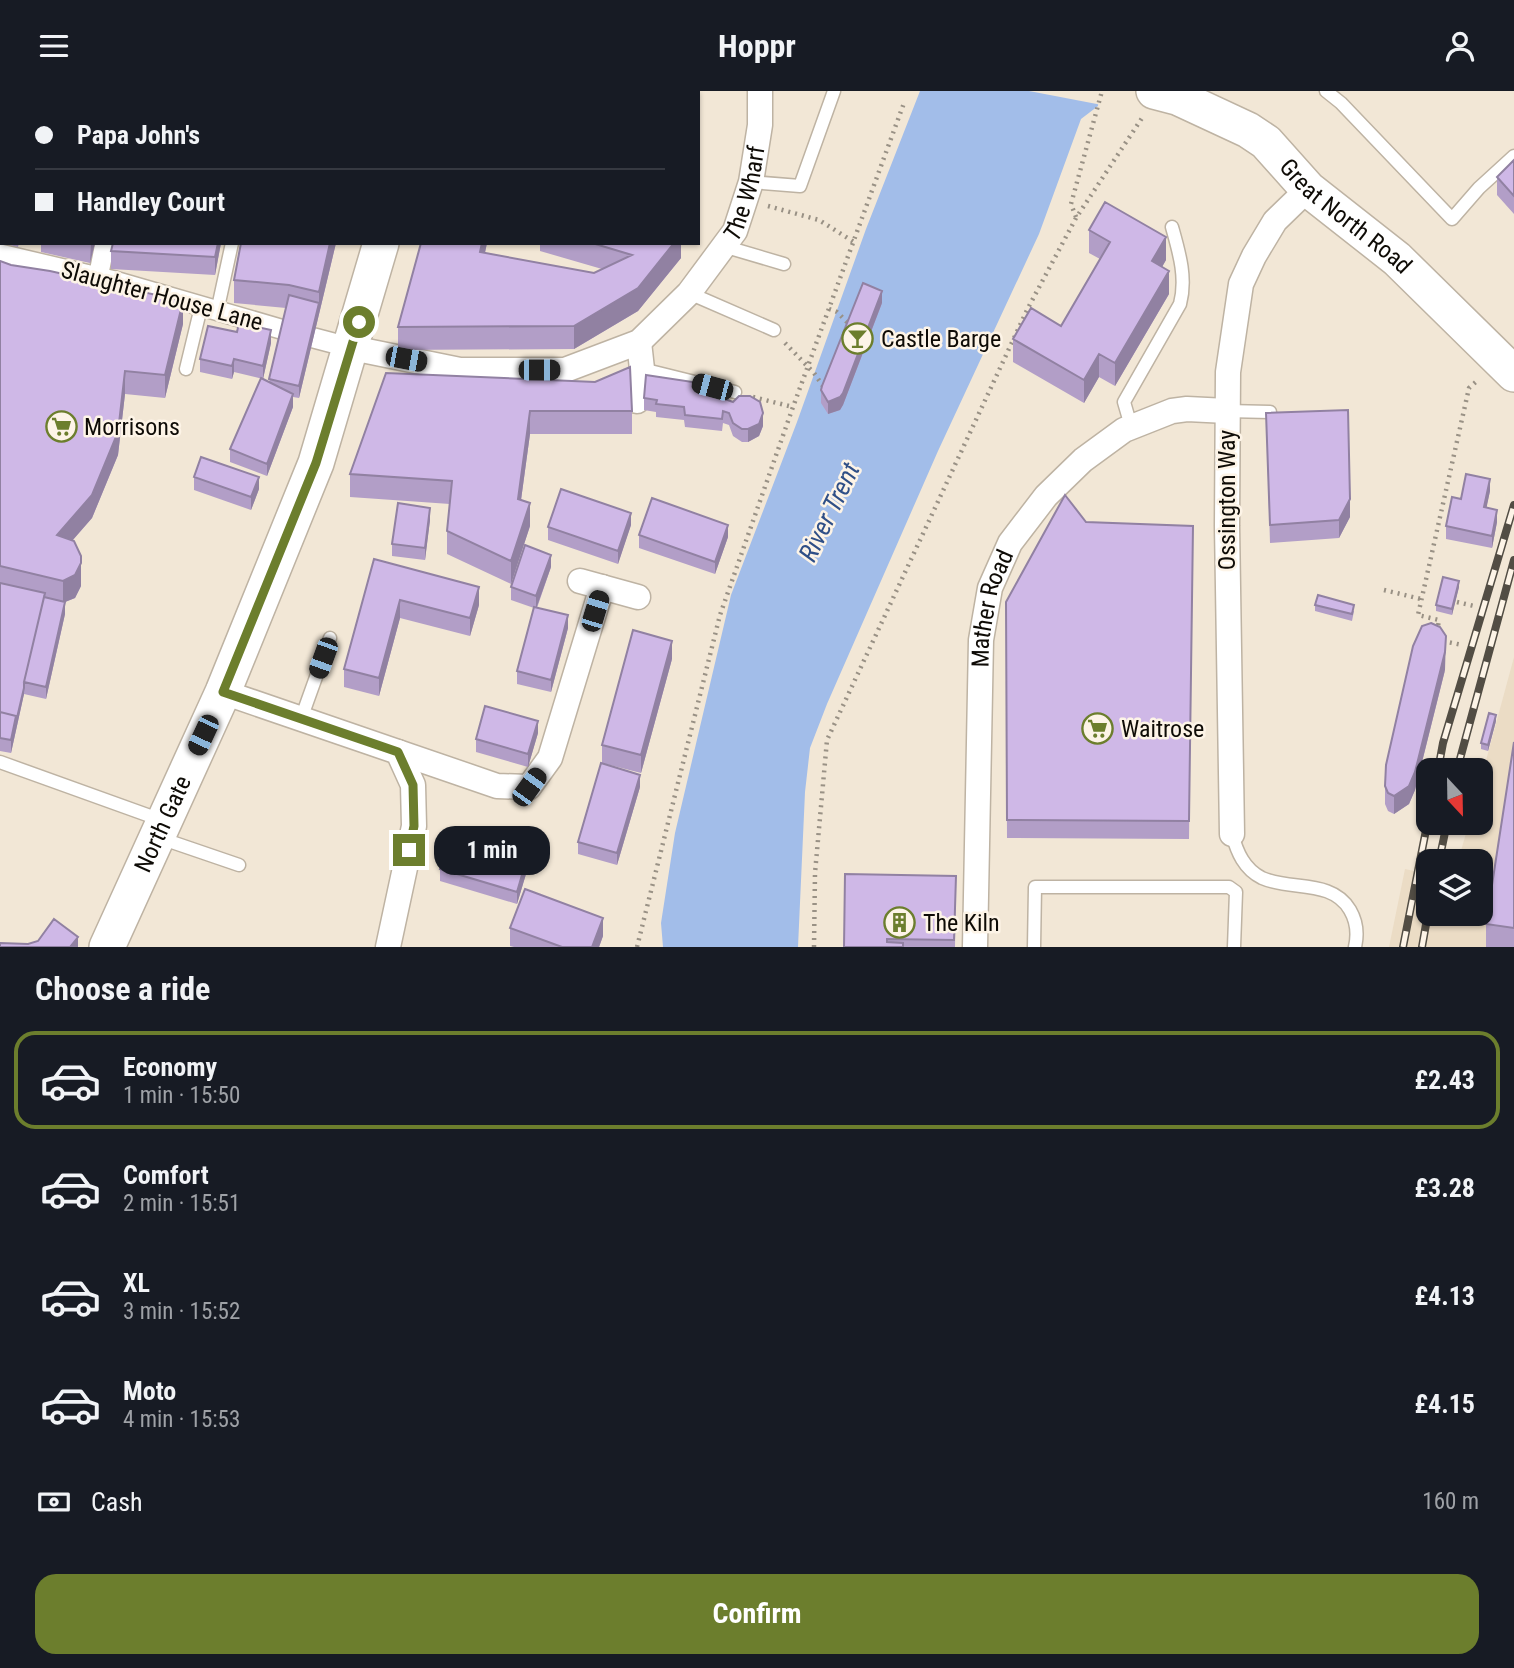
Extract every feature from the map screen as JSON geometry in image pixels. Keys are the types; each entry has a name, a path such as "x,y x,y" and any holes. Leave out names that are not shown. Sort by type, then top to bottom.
{"main road":[{"name":"Great North Road","path":"1167,93 1248,130 1266,142 1308,189 1397,259 1506,367"},
{"name":"North Gate","path":"107,947 223,692 316,463 381,245"}],"street":[{"name":"The Wharf","path":"352,348 460,370 565,370 639,342 689,293 735,231 748,191 760,125 760,91"},
{"name":"Ossington Way","path":"1232,834 1228,372 1241,284 1275,221 1308,189"},
{"path":"98,278 105,245"},
{"name":"Slaughter House Lane","path":"0,254 115,281 284,330"},
{"path":"314,338 352,348"},
{"path":"638,401 642,369 639,342"},
{"name":"Mather Road","path":"975,947 981,640 990,588 1010,543 1046,496 1083,460 1131,426 1172,411 1227,411"},
{"path":"223,692 497,786 529,787 550,758 591,584 638,597"},
{"path":"388,947 414,826 413,785 398,752"}],"lane":[{"path":"748,191 800,186 834,91"},
{"path":"1326,91 1341,103 1452,219 1479,188 1514,156"},
{"path":"1131,426 1124,402 1180,304 1184,289 1172,227"},
{"path":"187,369 231,245"},
{"path":"723,246 784,264"},
{"path":"689,293 774,330"},
{"path":"642,369 735,393"},
{"path":"1227,411 1270,412"},
{"path":"301,719 330,638"},
{"path":"0,762 161,829 239,865"},
{"path":"1232,834 1238,854 1246,865 1263,879 1326,891 1341,897 1355,919 1358,935 1355,947"},
{"path":"1034,947 1035,887 1229,887 1236,892 1234,947"}],"path":[{"path":"1076,218 1071,204 1102,91"},
{"path":"814,947 815,873 827,740 1028,308 1076,218 1167,93"},
{"path":"636,947 720,615 904,103"},
{"path":"748,191 819,220 854,242"},
{"path":"829,309 837,312 851,326"},
{"path":"774,330 825,390"},
{"path":"1462,646 1439,640 1439,620 1418,615 1469,388 1506,367"},
{"path":"735,393 793,407"},
{"path":"1384,590 1422,599"},
{"path":"1457,602 1474,606"}],"shaded area":[{"path":"1514,657 1514,947 1389,947 1405,869 1416,871 1416,926 1493,926 1493,849 1461,849 1466,835 1493,835 1493,758 1487,758"}],"water":[{"name":"River Trent","path":"920,91 1099,91 1098,106 1081,119 1039,234 938,451 810,748 805,792 798,947 663,947 661,923 675,833 731,595 866,229"}],"pier":[{"path":"1029,91 1103,91 1102,105"}],"building":[{"path":"1514,160 1514,196 1497,177"},
{"path":"1105,202 1166,237 1152,261 1169,271 1115,363 1099,354 1084,380 1013,339 1031,308 1061,326 1110,242 1089,230"},
{"path":"112,245 218,245 215,257 111,251"},
{"path":"241,245 330,245 319,292 289,285 234,280"},
{"path":"420,245 482,245 480,252 594,273 632,255 599,245 672,245 638,288 574,326 398,327"},
{"name":"Morrisons","path":"0,261 183,301 165,375 125,371 118,432 92,495 57,535 74,541 81,556 81,563 75,575 63,581 0,566"},
{"path":"863,283 882,291 843,393 828,402 821,390 822,386"},
{"path":"289,295 319,303 299,386 269,379"},
{"path":"239,323 271,330 263,366 234,359 232,366 200,359 208,326 237,332"},
{"path":"630,367 632,411 530,411 518,499 530,503 511,561 447,531 452,481 350,474 386,373 595,382"},
{"path":"646,375 726,387 725,399 733,402 739,396 750,396 760,402 763,413 759,424 742,429 733,423 729,413 723,411 722,419 685,415 684,407 656,404 657,400 644,398"},
{"path":"261,378 293,394 267,464 230,449"},
{"path":"1348,410 1350,499 1339,520 1270,525 1266,413"},
{"path":"201,457 259,477 251,497 194,477"},
{"path":"1466,474 1490,479 1484,507 1497,510 1492,536 1446,526 1452,497 1461,499"},
{"path":"561,489 631,513 618,551 548,527"},
{"name":"Waitrose","path":"1065,495 1086,522 1193,526 1189,821 1007,820 1006,602"},
{"path":"652,498 728,525 715,562 639,535"},
{"path":"398,503 430,508 425,548 392,544"},
{"path":"525,545 551,555 536,596 511,587"},
{"path":"374,559 479,587 470,618 400,600 379,678 344,669"},
{"path":"1443,577 1459,581 1452,609 1436,605"},
{"path":"0,583 45,593 16,722 16,716 0,712"},
{"path":"1318,595 1354,605 1352,614 1315,605"},
{"path":"44,597 65,602 46,687 24,682"},
{"path":"534,607 568,615 551,680 517,671"},
{"path":"1431,623 1440,627 1446,636 1445,652 1418,758 1416,758 1415,772 1409,786 1394,796 1388,793 1385,786 1386,765 1413,646 1422,626"},
{"path":"633,630 672,641 641,755 602,745"},
{"path":"485,706 538,721 528,754 476,739"},
{"path":"0,712 16,716 11,740 0,738"},
{"path":"1489,713 1496,715 1488,745 1481,743"},
{"path":"1514,742 1514,928 1493,925 1493,878"},
{"path":"601,763 640,775 617,853 578,842"},
{"path":"449,838 526,861 517,892 440,869"},
{"name":"The Kiln","path":"845,874 956,876 954,940 887,939 887,942 903,943 903,947 844,947"},
{"path":"525,889 603,918 592,947 562,947 510,928"},
{"path":"54,919 78,937 70,947 0,947 0,943 28,944 38,941"}],"railway":[{"path":"1440,758 1514,505"},
{"path":"1460,758 1514,560"},
{"path":"1403,947 1425,835"},
{"path":"1442,849 1444,835"},
{"path":"1422,947 1426,926"}],"place":[{"name":"Castle Barge","path":"858,339"},
{"name":"Morrisons","path":"61,427"},
{"name":"Waitrose","path":"1098,729"},
{"name":"The Kiln","path":"900,923"}],"route":[{"path":"359,322 316,463 223,692 398,752 413,785 414,826 409,850"}]}
